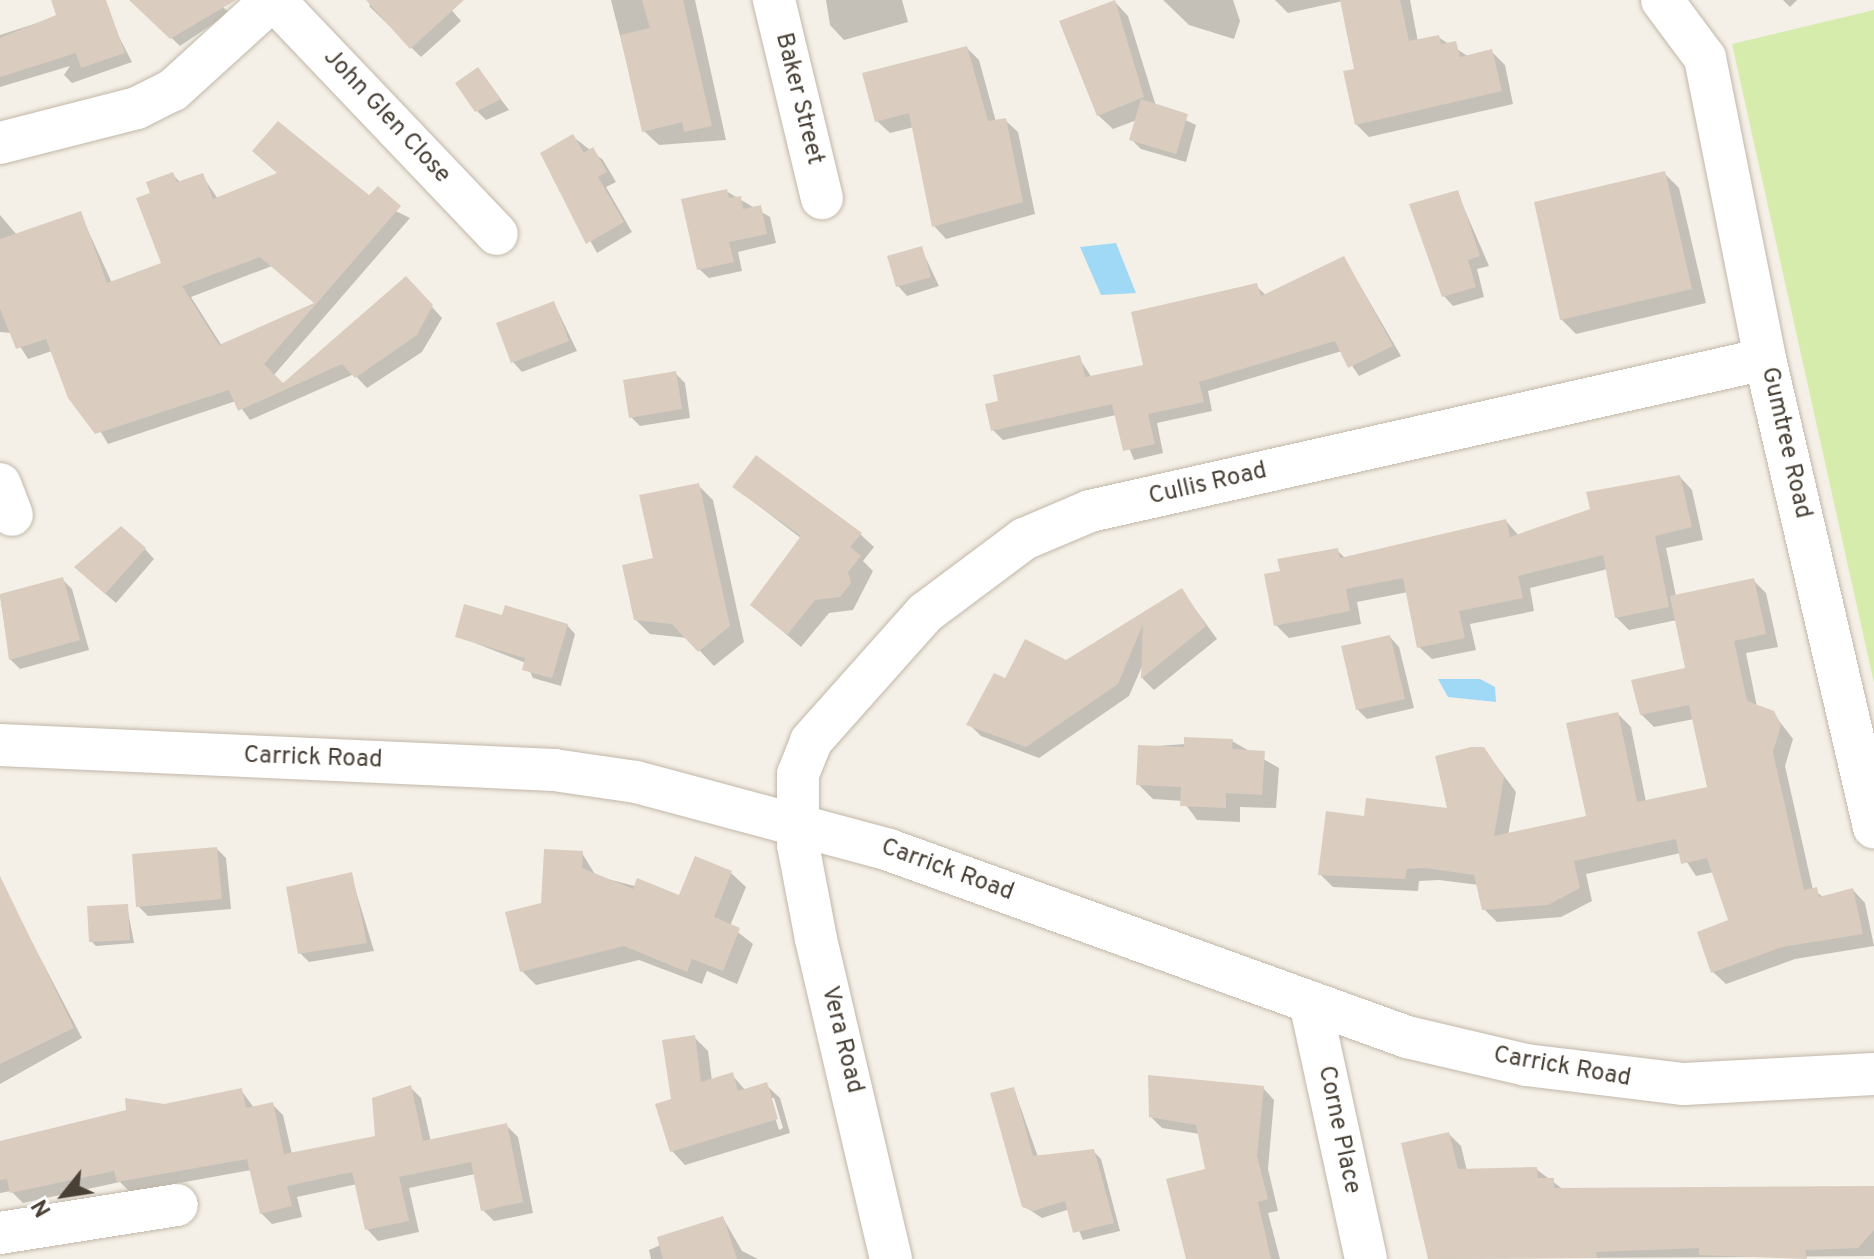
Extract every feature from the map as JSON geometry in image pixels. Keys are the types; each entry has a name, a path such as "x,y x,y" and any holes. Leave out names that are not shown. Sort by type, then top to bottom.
{"street":[{"path":"0,143 137,108 173,90 273,0"},
{"name":"John Glen Close","path":"273,0 497,234"},
{"name":"Baker Street","path":"774,0 822,198"},
{"name":"Gumtree Road","path":"1662,0 1705,58 1765,359 1874,827"},
{"name":"Cullis Road","path":"796,820 798,774 811,741 925,613 1024,539 1090,511 1765,359"},
{"name":"Carrick Road","path":"0,745 554,770 796,820 1407,1037 1601,1080 1684,1084 1874,1074"},
{"name":"Vera Road","path":"796,820 816,939 891,1259"},
{"name":"Corne Place","path":"1310,1002 1366,1259"},
{"path":"0,1233 177,1205"}],"green space":[{"path":"1874,10 1874,683 1732,44"}],"water":[{"path":"1116,243 1136,293 1101,295 1080,247"},
{"path":"1438,679 1480,679 1495,687 1496,702 1448,697"}],"building":[{"path":"51,0 106,0 125,53 81,68 76,53 0,77 0,38 56,15"},
{"path":"129,0 236,0 170,39"},
{"path":"366,0 464,0 410,49"},
{"path":"642,0 683,0 712,126 684,132 682,122 642,132 620,35 650,28"},
{"path":"1115,0 1144,97 1097,116 1059,21"},
{"path":"1340,0 1400,0 1409,41 1439,35 1441,44 1456,41 1460,57 1492,49 1502,91 1355,125 1343,71 1354,69"},
{"path":"967,46 988,121 1006,118 1023,202 932,227 909,113 875,122 862,73"},
{"path":"478,67 501,99 475,112 455,83"},
{"path":"1141,99 1188,114 1176,154 1129,140"},
{"path":"278,121 369,195 378,186 401,206 264,364 283,383 406,276 433,305 417,335 355,378 342,364 238,411 229,390 95,434 68,398 46,339 16,349 0,309 0,239 81,211 107,283 161,263 136,198 150,193 146,182 173,172 177,182 203,173 213,199 277,173 252,151","holes":["260,257 314,303 219,345 182,286"]},
{"path":"573,134 584,153 593,147 607,172 598,177 624,222 586,244 540,153"},
{"path":"1665,171 1692,289 1560,320 1534,202"},
{"path":"727,189 729,198 741,196 743,209 761,205 767,234 729,242 734,262 697,270 681,199"},
{"path":"1458,190 1480,256 1468,260 1476,287 1442,297 1409,204"},
{"path":"922,246 931,277 896,287 887,256"},
{"path":"1344,256 1393,346 1348,368 1335,341 1199,382 1204,402 1148,414 1155,444 1123,451 1112,404 991,431 985,404 998,401 993,375 1080,355 1085,377 1143,365 1131,312 1257,283 1261,296"},
{"path":"554,301 569,341 511,363 496,323"},
{"path":"676,371 682,409 629,418 623,380"},
{"path":"756,455 862,533 850,547 861,556 848,572 851,583 840,597 815,600 787,635 750,605 801,536 732,487"},
{"path":"1680,475 1692,527 1655,536 1669,607 1615,618 1603,555 1518,576 1523,598 1459,611 1465,638 1417,648 1403,578 1346,589 1350,611 1274,626 1264,574 1280,571 1277,559 1338,548 1340,558 1506,519 1510,537 1590,509 1586,492"},
{"path":"699,483 730,626 698,652 672,624 634,620 622,565 653,558 639,495"},
{"path":"121,526 146,548 105,594 74,567"},
{"path":"63,577 80,640 9,660 0,594"},
{"path":"1754,578 1766,634 1734,641 1747,701 1774,711 1781,725 1773,752 1804,890 1817,887 1819,897 1853,888 1863,934 1782,947 1711,973 1697,932 1728,920 1707,858 1681,864 1676,839 1574,861 1580,888 1548,905 1482,910 1474,875 1425,868 1407,869 1405,879 1318,875 1326,811 1364,816 1366,798 1447,808 1435,756 1471,747 1484,747 1504,777 1494,836 1586,816 1566,723 1618,712 1637,802 1707,787 1689,705 1640,715 1631,680 1685,668 1670,596"},
{"path":"1182,588 1206,626 1141,679 1143,624 1118,684 1026,747 966,725 994,673 1005,678 1025,639 1066,660"},
{"path":"464,604 502,615 505,605 568,624 552,678 522,670 525,658 455,637"},
{"path":"1390,635 1405,699 1356,710 1341,646"},
{"path":"1184,737 1233,739 1232,749 1265,751 1262,795 1226,793 1226,808 1180,806 1181,787 1136,785 1138,745 1184,747"},
{"path":"217,847 222,899 136,907 132,854"},
{"path":"544,849 583,851 582,868 633,889 637,878 679,895 695,856 732,871 714,917 740,928 723,971 692,959 687,972 624,946 520,972 505,912 541,903"},
{"path":"352,872 367,943 298,954 286,887"},
{"path":"0,876 74,1028 0,1064"},
{"path":"128,904 130,940 89,942 87,906"},
{"path":"695,1035 701,1082 733,1072 738,1091 767,1082 778,1119 670,1152 655,1104 671,1099 662,1040"},
{"path":"1148,1075 1264,1086 1257,1156 1268,1199 1258,1202 1271,1259 1186,1259 1166,1179 1205,1169 1196,1125 1149,1117"},
{"path":"411,1085 423,1141 507,1123 523,1202 481,1211 471,1162 399,1177 409,1221 365,1230 352,1172 287,1186 292,1206 260,1214 247,1159 117,1182 114,1171 10,1193 7,1179 0,1180 0,1141 126,1110 125,1098 164,1104 242,1088 246,1108 273,1102 284,1154 375,1136 372,1098"},
{"path":"1014,1087 1033,1156 1094,1149 1114,1223 1073,1233 1065,1201 1033,1211 1022,1207 990,1093"},
{"path":"1449,1132 1458,1169 1537,1167 1538,1178 1554,1178 1554,1188 1874,1186 1874,1230 1858,1248 1805,1250 1807,1259 1699,1255 1699,1248 1596,1252 1597,1258 1428,1259 1401,1143"},
{"path":"723,1216 737,1259 663,1259 657,1237"}]}
